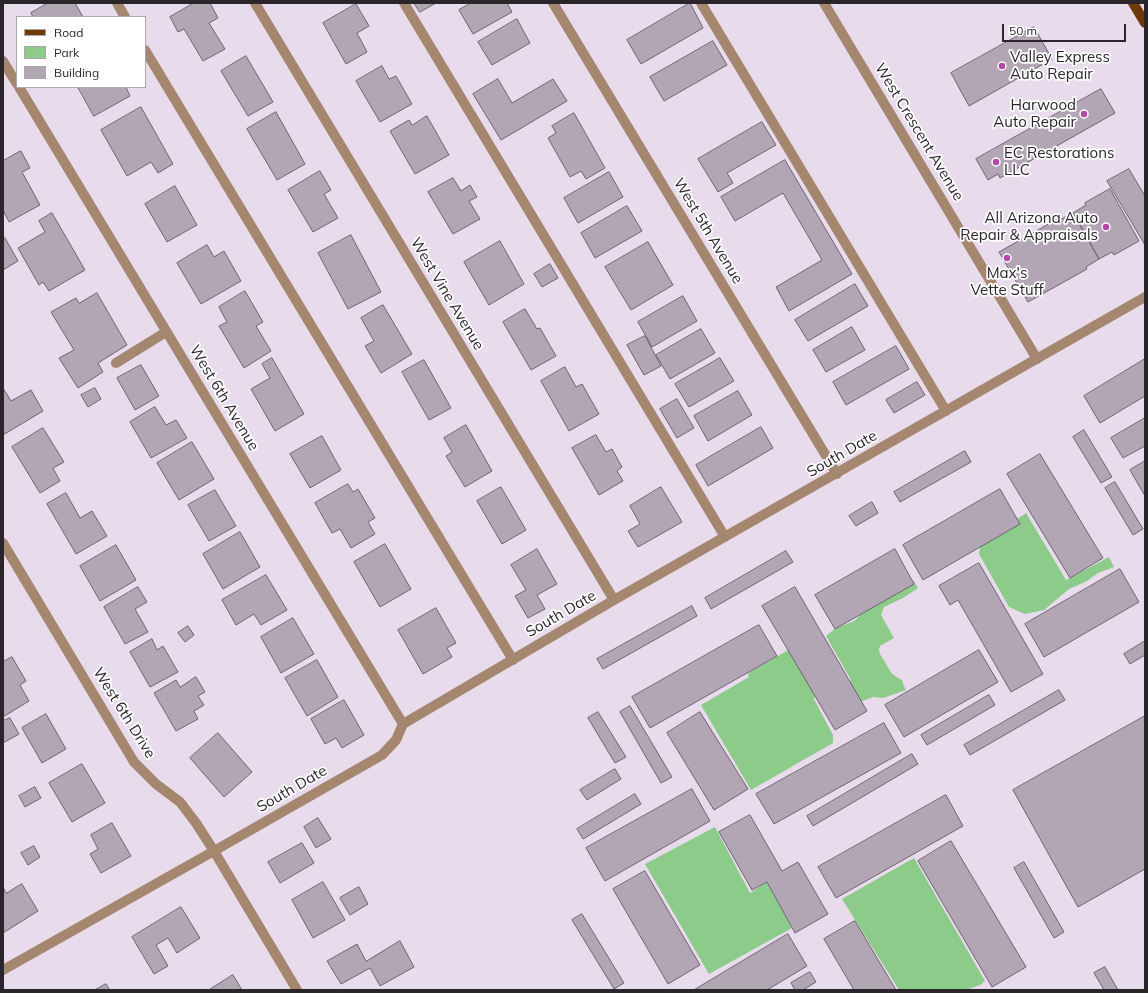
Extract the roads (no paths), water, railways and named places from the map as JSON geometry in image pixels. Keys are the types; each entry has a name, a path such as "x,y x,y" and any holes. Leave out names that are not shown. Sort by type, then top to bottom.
{"main road":[{"path":"1133,3 1145,23"}],"street":[{"path":"116,3 124,16"},
{"name":"West Vine Avenue","path":"255,3 614,600"},
{"path":"404,3 725,537"},
{"name":"West 5th Avenue","path":"553,3 837,474"},
{"path":"701,3 946,411"},
{"name":"West Crescent Avenue","path":"824,3 1037,359"},
{"path":"146,52 513,660"},
{"path":"3,60 16,82"},
{"name":"West 6th Avenue","path":"20,88 403,724"},
{"name":"South Date","path":"3,970 382,755 396,740 403,724 614,600 1145,297"},
{"path":"116,363 166,332"},
{"name":"West 6th Drive","path":"3,543 134,762 156,784 180,802 214,851 297,990"}],"place":[{"name":"Valley Express Auto Repair","path":"1002,66"},
{"name":"Harwood Auto Repair","path":"1084,114"},
{"name":"EC Restorations LLC","path":"996,162"},
{"name":"All Arizona Auto Repair & Appraisals","path":"1106,227"},
{"name":"Max's Vette Stuff","path":"1007,258"}]}
